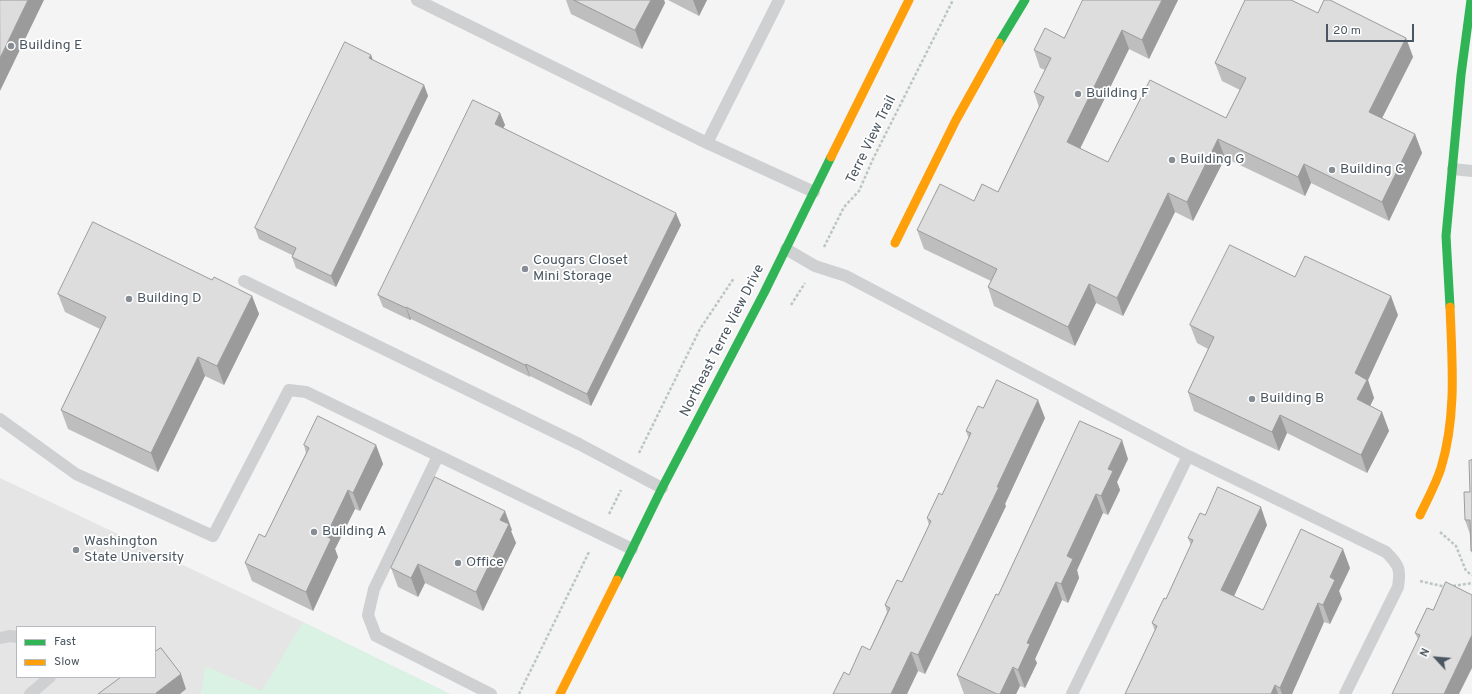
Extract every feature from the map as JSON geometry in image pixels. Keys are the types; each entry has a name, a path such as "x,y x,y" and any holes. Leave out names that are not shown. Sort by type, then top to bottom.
{"street":[{"name":"Northeast Terre View Drive","path":"560,694 662,488 764,293 909,0"},
{"path":"895,243 966,101 992,54 1025,0"},
{"path":"1420,514 1441,468 1451,420 1453,375 1446,236 1461,76 1471,0"}],"lane":[{"path":"416,0 707,143 814,192"},
{"path":"707,143 778,0"},
{"path":"1453,169 1472,171"},
{"path":"786,249 815,266 853,279 962,338 1188,456 1386,552 1397,562 1400,576 1398,587 1345,694"},
{"path":"244,281 579,444 662,488"},
{"path":"0,419 76,474 213,536 289,390 306,392 632,549"},
{"path":"438,456 374,589 368,615 376,636 491,694"},
{"path":"1072,694 1188,456"},
{"path":"0,638 10,636 16,637"},
{"path":"30,694 49,678"}],"path":[{"name":"Terre View Trail","path":"791,306 815,266 844,207 858,191 876,152 953,0"},
{"path":"1420,514 1456,546 1466,571 1472,575"},
{"path":"1400,576 1446,587 1472,583"}],"shaded area":[{"name":"Washington State University","path":"0,478 303,622 450,694 0,694"}],"green space":[{"path":"303,622 450,694 201,694 205,666 262,691"}],"building":[{"path":"0,0 28,0 0,58"},
{"path":"574,0 651,0 635,30"},
{"path":"1083,0 1162,0 1142,40 1122,30 1067,142 1108,162 1150,80 1226,118 1246,78 1215,63 1245,0 1291,0 1318,13 1324,0 1330,0 1406,38 1369,112 1415,134 1382,202 1304,164 1298,177 1218,139 1187,202 1168,193 1117,298 1089,284 1068,327 988,287 997,269 917,230 940,184 974,201 982,184 998,192 1044,97 1034,92 1051,58 1034,50 1045,28 1064,38"},
{"path":"345,42 371,55 369,58 424,85 331,276 292,257 296,248 255,228"},
{"path":"473,100 500,113 495,124 676,213 587,394 378,295"},
{"path":"93,222 212,280 214,277 252,296 217,366 198,357 151,453 61,410 106,317 58,294"},
{"path":"1230,245 1295,277 1305,256 1391,296 1355,373 1367,380 1357,399 1382,412 1361,455 1280,415 1272,432 1188,392 1214,337 1190,325"},
{"path":"997,380 1038,400 997,487 999,487 918,655 911,652 891,694 833,694 844,672 849,675 862,646 870,650 890,608 885,605 897,580 902,582 931,521 927,518 939,493 942,495 971,433 966,431 978,406 983,408"},
{"name":"Building A","path":"318,416 376,445 353,493 348,490 326,536 331,539 306,592 245,563 259,534 265,537 309,448 304,445"},
{"path":"1080,421 1122,440 1108,469 1113,471 1101,496 1096,494 1067,556 1073,559 1061,584 1056,582 1027,643 1030,644 1018,670 1013,667 1000,694 997,694 957,675 996,594 998,595"},
{"path":"1472,460 1471,551 1470,520 1465,520 1464,492 1470,492 1469,461"},
{"name":"Office","path":"435,477 505,511 500,520 509,524 476,592 418,564 411,578 391,568"},
{"path":"1218,487 1261,507 1221,590 1263,610 1301,529 1343,549 1330,577 1335,580 1323,605 1318,603 1280,688 1275,685 1271,694 1125,694 1157,626 1152,623 1164,598 1166,599 1193,540 1188,538 1200,513 1205,515"},
{"path":"1446,582 1472,595 1472,635 1444,694 1392,694 1420,635 1415,633 1427,608 1433,610"},
{"path":"161,648 181,674 156,693 157,694 98,694 120,678 156,678 156,651"}],"traffic: fast":[{"path":"999,43 1025,0"},
{"path":"1450,307 1446,236 1461,75 1471,0"},
{"path":"617,580 662,488 764,293 831,157"}],"traffic: slow":[{"path":"831,157 909,0"},
{"path":"895,243 956,120 999,43"},
{"path":"1420,515 1441,468 1449,428 1452,388 1450,307"},
{"path":"560,694 617,580"}],"place":[{"name":"Building E","path":"11,46"},
{"name":"Building F","path":"1078,94"},
{"name":"Building G","path":"1172,160"},
{"name":"Building C","path":"1332,170"},
{"name":"Cougars Closet Mini Storage","path":"525,269"},
{"name":"Building D","path":"129,299"},
{"name":"Building B","path":"1252,399"},
{"name":"Building A","path":"314,532"},
{"name":"Washington State University","path":"76,550"},
{"name":"Office","path":"458,563"}]}
